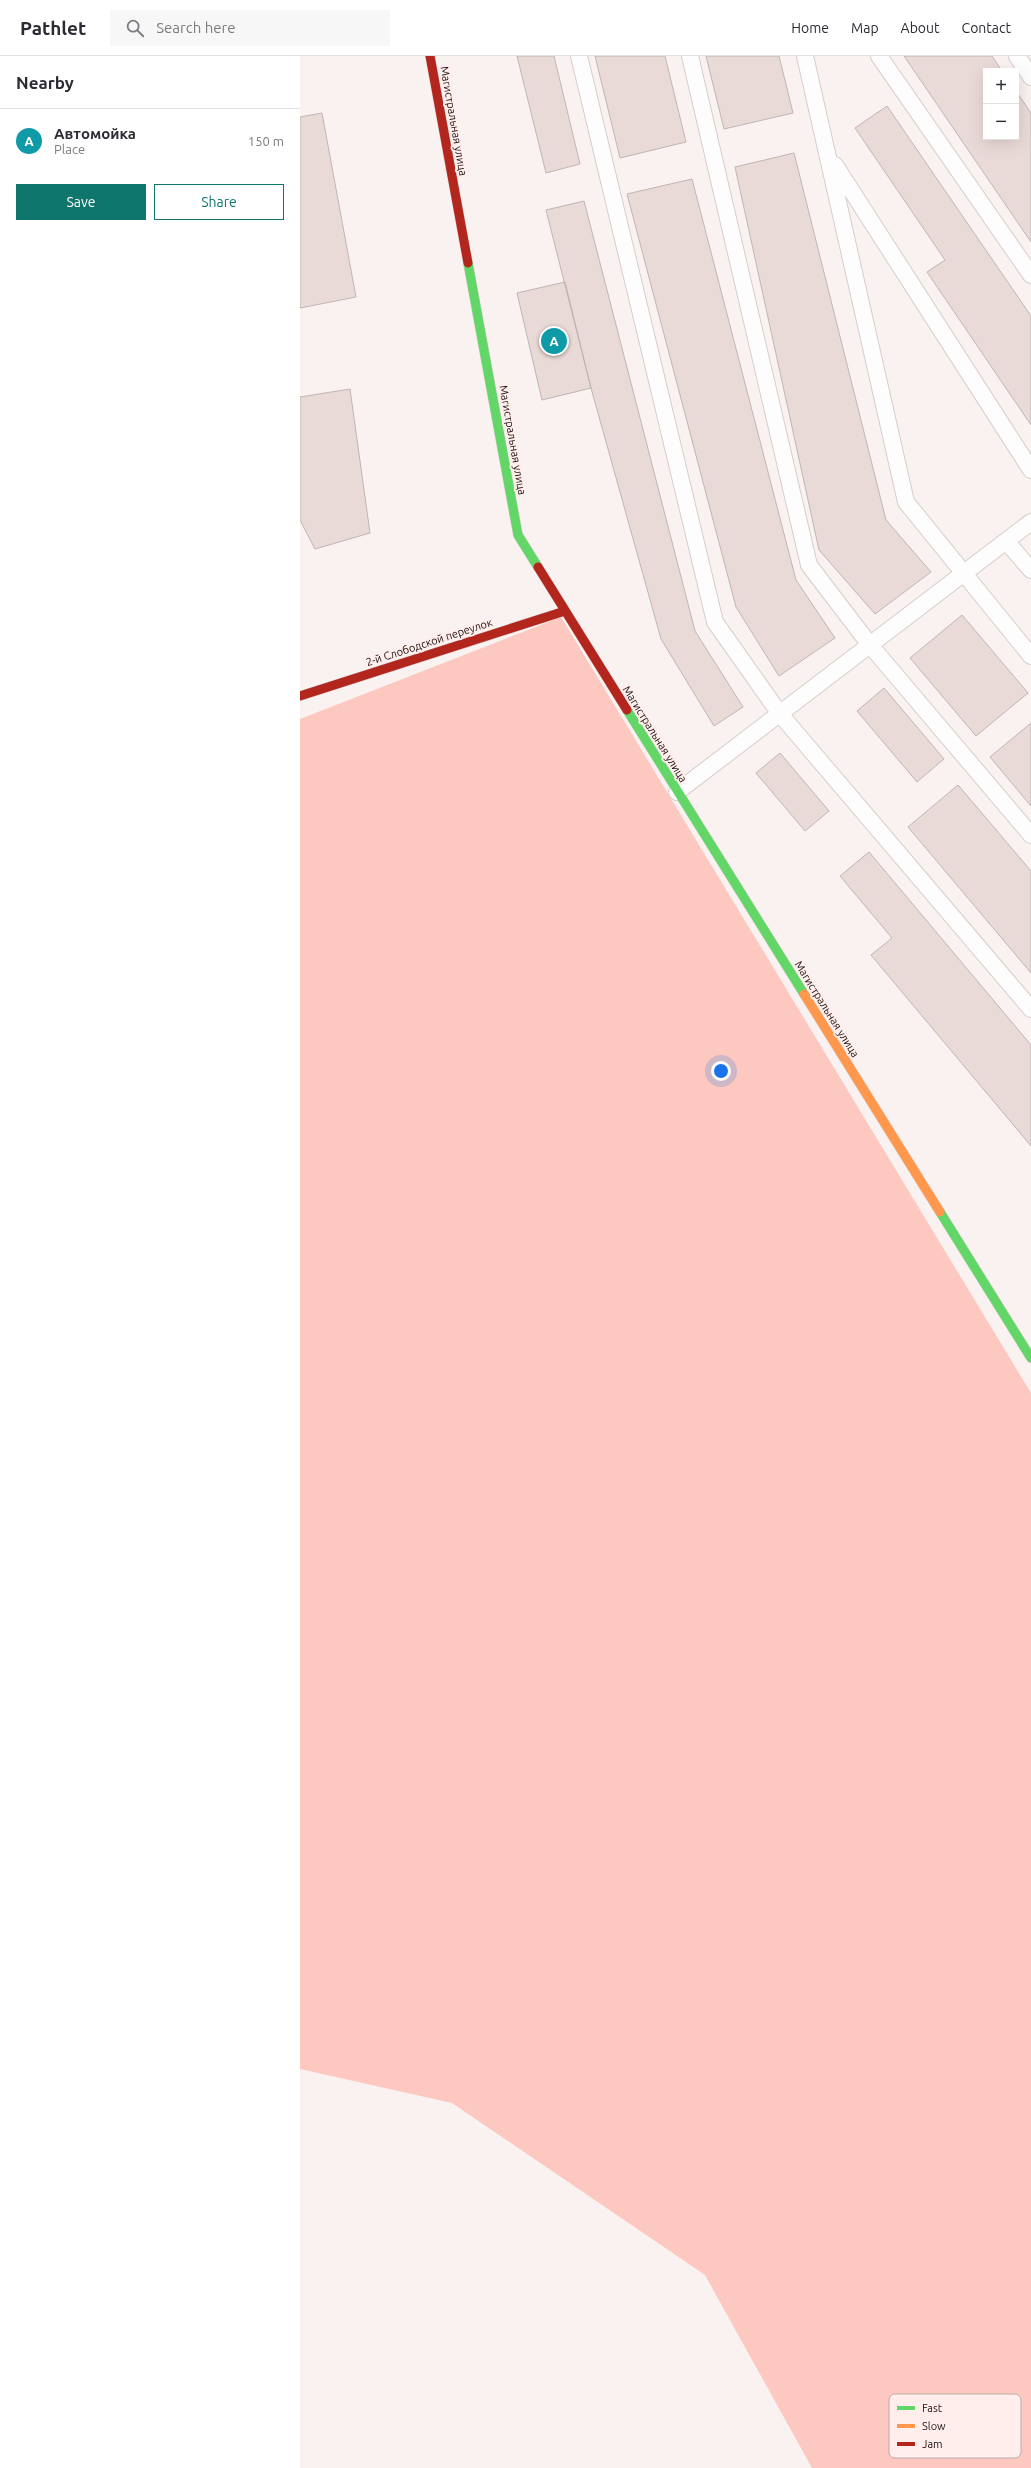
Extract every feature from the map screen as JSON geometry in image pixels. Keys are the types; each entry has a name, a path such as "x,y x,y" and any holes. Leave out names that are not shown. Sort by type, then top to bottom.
{"street":[{"name":"Магистральная улица","path":"430,56 518,535 1031,1358"},
{"name":"2-й Слободской переулок","path":"300,696 565,611"}],"lane":[{"path":"579,56 716,622 780,714 1031,1009"},
{"path":"690,56 809,565 870,645 1031,835"},
{"path":"805,56 830,156 906,502 1031,656"},
{"path":"879,56 1031,275"},
{"path":"1017,56 1031,76"},
{"path":"830,156 1031,470"},
{"path":"677,792 1031,522"},
{"path":"1006,541 1031,570"}],"shaded area":[{"path":"561,617 1031,1393 1031,2468 812,2468 705,2275 452,2103 300,2069 300,719"}],"building":[{"path":"517,56 554,56 580,164 546,173"},
{"path":"595,56 665,56 686,142 620,158"},
{"path":"706,56 779,56 793,113 724,129"},
{"path":"904,56 992,56 1000,68 983,68 983,140 1019,140 1019,95 1031,113 1031,242"},
{"path":"887,106 1031,316 1031,425 927,272 945,260 855,128"},
{"path":"322,113 356,297 300,308 300,117"},
{"path":"794,153 886,520 931,572 875,614 819,550 735,167"},
{"path":"692,179 796,580 835,638 779,676 736,607 627,194"},
{"path":"584,201 695,631 743,707 714,726 661,639 591,388 546,210"},
{"path":"565,282 591,388 542,400 517,293"},
{"path":"350,389 370,533 315,549 300,520 300,397"},
{"path":"962,615 1028,693 976,736 910,658"},
{"path":"884,688 944,759 917,782 857,711"},
{"path":"1031,723 1031,806 990,757"},
{"path":"780,753 829,811 805,831 756,773"},
{"path":"958,785 1031,871 1031,973 908,827"},
{"path":"869,852 1031,1045 1031,1146 871,955 892,938 840,876"}],"traffic: fast":[{"path":"468,263 518,535 538,567"},
{"path":"627,710 804,994"},
{"path":"940,1212 1031,1358"}],"traffic: slow":[{"path":"804,994 940,1212"}],"traffic: jam":[{"path":"430,56 468,263"},
{"path":"538,567 627,710"},
{"path":"300,696 565,611"}],"place":[{"name":"Автомойка","path":"554,341"}]}
